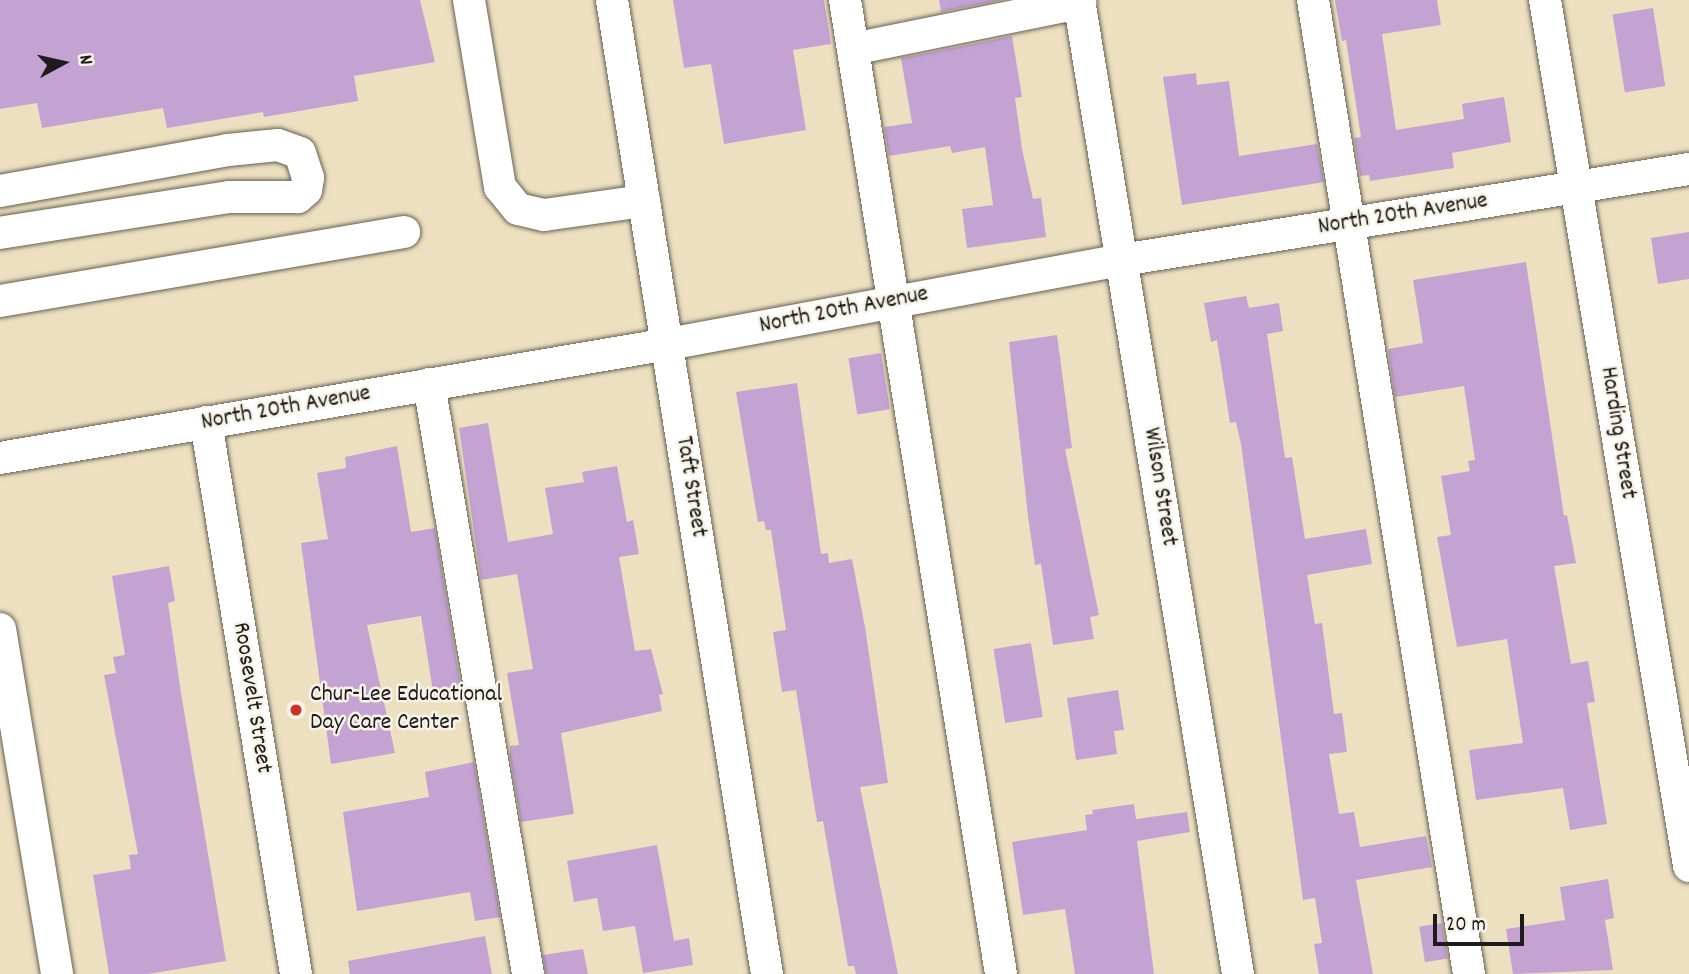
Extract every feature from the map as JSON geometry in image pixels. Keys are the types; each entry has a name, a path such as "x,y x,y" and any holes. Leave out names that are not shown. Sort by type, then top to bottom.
{"street":[{"path":"469,0 500,187 518,209 544,215 644,201"},
{"name":"Taft Street","path":"612,0 767,974"},
{"path":"845,0 1001,974"},
{"path":"1313,0 1469,974"},
{"name":"Harding Street","path":"1545,0 1689,866"},
{"path":"853,49 1080,2"},
{"name":"Wilson Street","path":"1080,2 1238,974"},
{"path":"0,191 228,150 278,145 300,153 308,178 298,197 229,197 0,233"},
{"name":"North 20th Avenue","path":"0,458 668,344 1122,260 1689,169"},
{"path":"0,301 404,232"},
{"path":"429,384 528,974"},
{"name":"Roosevelt Street","path":"206,422 296,974"},
{"path":"0,629 57,974"}],"building":[{"path":"0,0 420,0 435,62 354,76 358,101 264,117 263,112 167,128 163,108 42,128 37,103 0,109"},
{"path":"673,0 824,0 831,44 793,50 806,130 724,144 711,64 684,68"},
{"path":"939,0 1002,0 941,12"},
{"path":"1335,0 1437,0 1441,25 1382,34 1396,130 1464,119 1462,104 1504,97 1511,142 1452,153 1454,168 1370,181 1369,175 1360,176 1354,138 1361,137 1346,40 1342,41"},
{"path":"1653,8 1665,86 1625,92 1613,14"},
{"path":"1012,36 1022,97 1015,98 1022,149 1033,199 1041,198 1046,237 967,248 962,209 993,205 985,147 952,153 950,146 889,156 884,127 912,123 901,58"},
{"path":"1196,73 1197,85 1229,81 1239,156 1317,144 1324,182 1182,205 1163,77"},
{"path":"1689,232 1689,279 1658,284 1651,238"},
{"path":"1526,262 1564,516 1567,515 1576,563 1554,566 1571,664 1588,661 1595,702 1587,703 1607,824 1570,830 1563,788 1476,800 1469,750 1523,743 1507,639 1457,647 1437,537 1451,535 1441,476 1470,471 1468,461 1475,460 1464,386 1395,397 1388,349 1423,343 1413,280"},
{"path":"1246,296 1249,308 1279,303 1283,331 1267,334 1285,458 1292,457 1305,539 1366,529 1372,564 1307,575 1315,624 1322,623 1334,714 1342,713 1347,752 1329,754 1339,814 1354,812 1360,847 1426,836 1432,867 1356,880 1373,974 1319,974 1314,944 1322,943 1315,898 1303,900 1241,444 1236,422 1230,423 1217,340 1211,342 1204,303"},
{"path":"1057,335 1072,448 1065,449 1099,615 1090,617 1094,639 1053,645 1041,564 1035,565 1009,342"},
{"path":"881,353 890,409 857,414 848,358"},
{"path":"797,383 821,554 828,553 829,563 852,559 865,627 888,783 860,787 898,974 856,974 854,966 848,966 823,821 817,822 796,690 782,692 773,632 786,630 771,530 766,530 764,521 758,522 736,392"},
{"path":"488,423 508,542 553,534 545,488 584,482 582,472 617,466 627,522 633,520 639,554 619,557 635,651 651,649 663,694 659,695 662,711 561,733 574,814 521,822 510,756 510,746 519,745 507,673 533,669 517,574 481,580 459,428"},
{"path":"397,446 411,532 435,528 462,694 434,698 421,616 367,625 395,753 331,764 301,543 328,539 317,473 346,468 345,457"},
{"path":"169,566 175,601 168,603 226,961 148,974 109,974 93,875 131,869 129,855 138,854 104,675 116,673 113,657 125,655 112,576"},
{"path":"1031,643 1043,717 1005,723 993,649"},
{"path":"1118,690 1124,730 1114,731 1117,754 1076,760 1067,698"},
{"path":"474,762 500,917 475,921 470,892 357,911 343,812 429,797 425,772"},
{"path":"1134,804 1136,819 1187,812 1190,832 1137,841 1154,974 1075,974 1065,909 1023,915 1012,842 1087,830 1085,815 1093,814 1092,810"},
{"path":"657,845 674,941 689,938 693,965 643,973 635,926 603,931 597,898 574,902 567,861"},
{"path":"1608,879 1614,918 1605,920 1613,970 1513,974 1506,929 1565,920 1560,887"},
{"path":"1442,923 1448,959 1425,962 1419,927"},
{"path":"485,936 492,974 350,974 348,961"},
{"path":"583,949 588,974 546,974 543,955"}],"place":[{"name":"Chur-Lee Educational Day Care Center","path":"296,710"}]}
